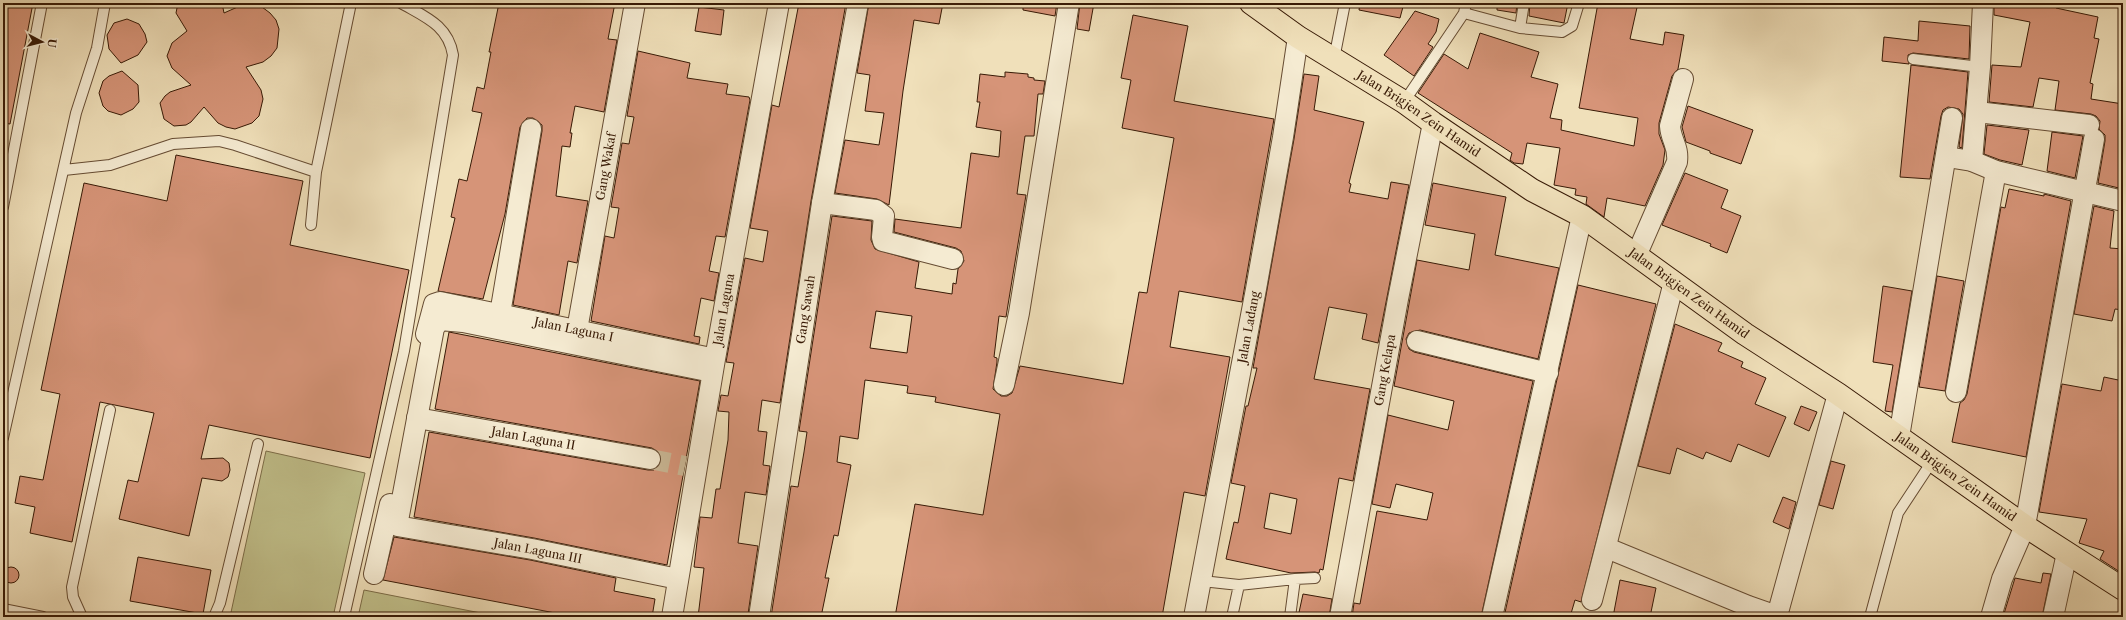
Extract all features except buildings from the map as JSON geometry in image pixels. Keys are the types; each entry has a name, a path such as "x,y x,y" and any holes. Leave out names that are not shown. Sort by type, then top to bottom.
{"main road":[{"name":"Jalan Brigjen Zein Hamid","path":"1251,3 1298,36 1404,102 1532,190 1582,216 1745,334 1838,394 1934,460 2025,526 2122,586"}],"street":[{"name":"Gang Wakaf","path":"577,330 635,3"},
{"name":"Jalan Laguna","path":"672,617 691,467 714,366 779,3"},
{"name":"Gang Sawah","path":"758,617 822,203 858,3"},
{"path":"1004,385 1019,313 1069,3"},
{"path":"1972,161 1980,66 1983,3"},
{"name":"Jalan Ladang","path":"1194,617 1202,581 1281,145 1298,36"},
{"path":"1636,256 1677,162 1677,146 1670,133 1670,126 1683,79"},
{"path":"1976,112 2091,132 2086,191 2025,526 2002,579 1991,617"},
{"path":"1899,437 1952,118"},
{"name":"Gang Kelapa","path":"1340,617 1398,298 1433,123"},
{"path":"500,314 531,129"},
{"path":"1946,157 1972,161 1996,171 2086,191 2123,201"},
{"path":"1956,392 1996,171"},
{"path":"822,203 876,210 884,216 883,240 953,259"},
{"path":"1492,617 1548,373 1582,216"},
{"path":"1592,600 1607,548 1674,282"},
{"name":"Jalan Laguna I","path":"374,574 430,314 434,304 444,302 577,330 714,366"},
{"path":"417,418 434,328 440,320 478,325 714,366"},
{"path":"1417,341 1548,373"},
{"path":"1607,548 1748,606 1777,616 1838,394"},
{"name":"Jalan Laguna II","path":"417,418 650,459"},
{"name":"Jalan Laguna III","path":"417,418 397,526 532,549 678,579"},
{"path":"2053,617 2067,553"}],"lane":[{"path":"3,207 42,3"},
{"path":"3,438 81,93 97,48 105,3"},
{"path":"311,225 316,172 350,3"},
{"path":"344,617 404,351 454,55 452,45 445,32 437,25 401,3"},
{"path":"1334,59 1345,3"},
{"path":"1520,28 1524,3"},
{"path":"1404,102 1465,8 1520,28 1562,32 1572,26 1579,3"},
{"path":"1913,59 1980,66"},
{"path":"64,170 110,165 173,144 219,141 316,172"},
{"path":"82,617 72,597 72,587 110,410"},
{"path":"214,617 220,603 258,444"},
{"path":"1870,617 1898,513 1934,460"},
{"path":"1202,581 1239,585 1315,578"},
{"path":"1290,617 1295,579"},
{"path":"1232,617 1239,585"},
{"path":"3,608 43,617"}],"shaded area":[{"path":"266,451 365,473 333,617 230,617"},
{"path":"364,590 501,617 358,617"}],"tunnel":[{"path":"650,459 685,466"}]}
